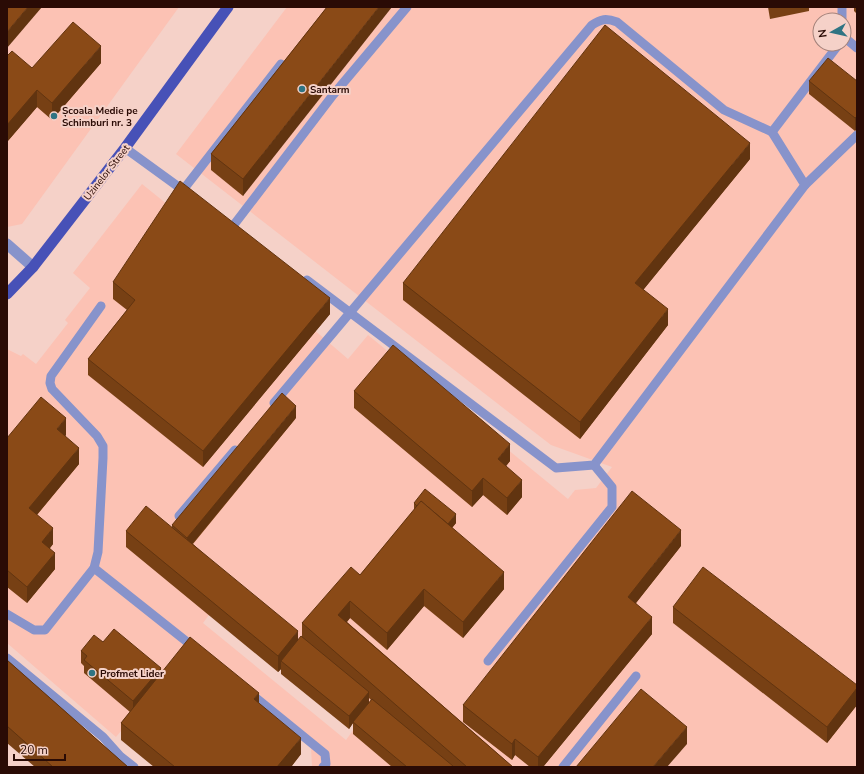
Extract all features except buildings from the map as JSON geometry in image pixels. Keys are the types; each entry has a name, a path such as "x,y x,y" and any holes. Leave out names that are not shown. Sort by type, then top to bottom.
{"main road":[{"name":"Uzinelor Street","path":"7,294 33,267 125,148 228,7"}],"street":[{"path":"7,244 33,267"}],"lane":[{"path":"233,226 333,96 408,7"},
{"path":"270,408 582,38 599,20 608,18 616,22 724,110 772,132 805,185"},
{"path":"772,132 832,52"},
{"path":"183,190 281,64"},
{"path":"301,276 556,468 594,465 805,185 857,135"},
{"path":"125,148 196,199"},
{"path":"7,614 34,630 45,630 94,568 98,552 103,458 102,446 97,436 52,389 50,383 51,376 101,306"},
{"path":"179,516 240,444"},
{"path":"488,661 612,507 612,488 594,465"},
{"path":"94,568 201,653"},
{"path":"7,658 103,738 120,756 134,767"},
{"path":"563,767 636,676"},
{"path":"244,688 325,754 326,764 323,767"}],"shaded area":[{"name":"Școala Medie pe Schimburi nr. 3","path":"7,7 179,7 22,224 7,227"},
{"path":"287,7 857,7 857,767 312,767 311,747 190,648 116,737 7,643 7,349 21,356 23,354 36,364 68,323 65,320 90,288 73,273 142,184 178,213 348,359 368,335 568,499 575,490 596,488 612,467 551,445 176,154","holes":["229,588 372,704 346,740 203,623"]}],"place":[{"name":"Santarm","path":"302,89"},
{"name":"Școala Medie pe Schimburi nr. 3","path":"54,116"},
{"name":"Profmet Lider","path":"92,673"}]}
